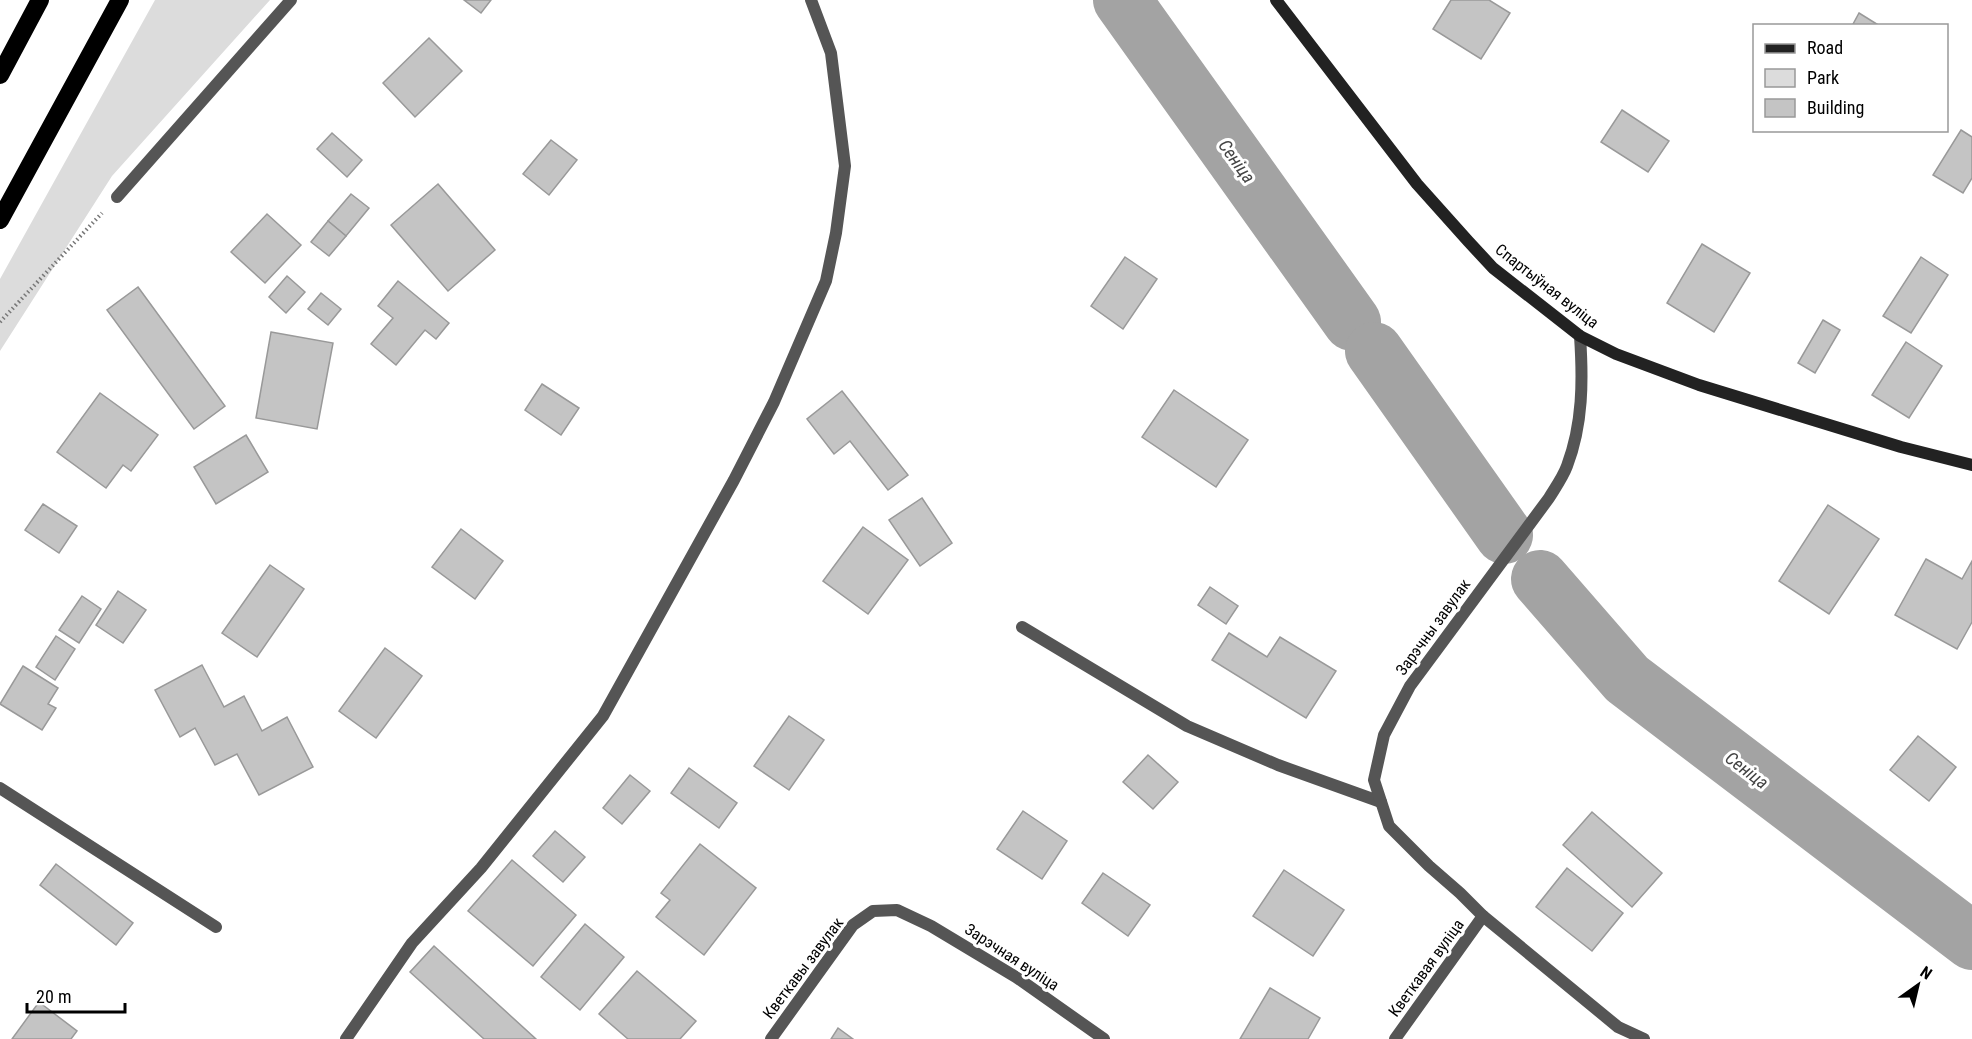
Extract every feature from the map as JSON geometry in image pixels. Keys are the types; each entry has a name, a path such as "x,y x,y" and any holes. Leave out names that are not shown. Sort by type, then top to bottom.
{"highway":[{"path":"0,75 40,0"},
{"path":"0,220 120,0"}],"street":[{"path":"117,196 291,0"},
{"path":"346,1039 412,943 481,868 603,716 734,480 774,402 826,281 836,233 845,166 831,53 810,0"},
{"name":"Спартыўная вуліца","path":"1276,0 1417,184 1468,242 1492,268 1580,336 1617,354 1699,386 1901,447 1972,465"},
{"name":"Зарэчны завулак","path":"1580,336 1583,374 1581,416 1567,467 1549,498 1410,686 1384,735 1374,780 1389,826 1429,866 1460,892 1483,916 1618,1027 1644,1039"},
{"path":"1022,627 1187,726 1278,765 1382,802"},
{"path":"0,788 216,927"},
{"name":"Кветкавы завулак","path":"771,1039 853,925 873,911 897,910"},
{"name":"Зарэчная вуліца","path":"897,910 931,926 1016,977 1104,1039"},
{"name":"Кветкавая вуліца","path":"1395,1039 1483,916"}],"green space":[{"path":"155,0 270,0 112,176 0,351 0,279"}],"building":[{"path":"464,0 491,0 481,13"},
{"path":"1451,0 1489,0 1510,13 1481,59 1433,29"},
{"path":"1859,13 1877,24 1853,24"},
{"path":"429,38 462,71 415,117 383,83"},
{"path":"1622,110 1669,141 1648,172 1601,142"},
{"path":"1961,130 1972,137 1972,178 1963,193 1933,175"},
{"path":"332,133 362,160 347,177 317,149"},
{"path":"551,140 577,160 549,195 523,174"},
{"path":"438,184 495,250 448,291 391,225"},
{"path":"351,194 369,208 346,236 328,221"},
{"path":"267,214 301,245 265,283 231,252"},
{"path":"328,221 346,236 329,256 311,242"},
{"path":"1702,244 1750,273 1714,332 1667,303"},
{"path":"1125,257 1157,279 1123,329 1091,306"},
{"path":"1921,257 1948,275 1911,333 1883,316"},
{"path":"287,276 305,292 286,313 269,297"},
{"path":"398,281 449,323 436,339 425,330 396,365 371,344 393,318 378,306"},
{"path":"138,287 225,406 194,429 107,310"},
{"path":"321,293 341,309 328,325 308,309"},
{"path":"1823,320 1840,330 1815,373 1798,363"},
{"path":"271,332 333,343 317,429 256,418"},
{"path":"1906,342 1942,366 1909,418 1872,395"},
{"path":"542,384 579,408 561,435 525,410"},
{"path":"1174,390 1248,440 1216,487 1142,437"},
{"path":"842,391 908,475 888,490 850,441 834,454 807,419"},
{"path":"100,393 158,435 131,471 123,465 106,488 57,452"},
{"path":"246,435 268,472 216,504 194,467"},
{"path":"922,498 952,543 920,566 889,520"},
{"path":"43,504 77,526 59,553 25,530"},
{"path":"1828,505 1879,539 1829,614 1779,581"},
{"path":"863,527 908,560 868,614 823,581"},
{"path":"461,529 503,561 475,599 432,567"},
{"path":"1926,559 1962,579 1972,561 1972,622 1957,649 1895,615"},
{"path":"270,565 304,589 257,657 222,633"},
{"path":"1210,587 1238,606 1226,624 1198,605"},
{"path":"118,591 146,610 123,643 96,625"},
{"path":"82,596 101,609 79,643 59,630"},
{"path":"1229,633 1267,657 1280,637 1336,671 1306,718 1212,660"},
{"path":"56,636 75,649 55,680 36,667"},
{"path":"385,648 422,676 376,738 339,711"},
{"path":"202,665 224,707 244,696 262,731 287,717 313,767 259,795 237,754 215,765 195,728 180,737 155,690"},
{"path":"23,666 58,688 48,704 56,708 42,730 0,704"},
{"path":"789,716 824,740 789,790 754,766"},
{"path":"1918,736 1956,767 1929,801 1890,770"},
{"path":"1148,755 1178,782 1153,809 1123,782"},
{"path":"689,768 737,803 719,828 671,793"},
{"path":"630,775 650,791 622,824 603,808"},
{"path":"1023,811 1067,841 1042,879 997,849"},
{"path":"1592,812 1662,873 1632,907 1563,845"},
{"path":"555,831 585,857 563,882 533,856"},
{"path":"700,844 756,888 704,955 656,917 670,900 661,893"},
{"path":"512,860 576,915 533,966 468,911"},
{"path":"56,864 133,923 116,945 40,885"},
{"path":"1567,868 1623,913 1592,951 1536,907"},
{"path":"1284,870 1344,910 1313,956 1253,916"},
{"path":"1103,873 1150,905 1128,936 1082,903"},
{"path":"585,924 624,957 580,1010 541,977"},
{"path":"434,946 536,1039 484,1039 410,972"},
{"path":"637,971 696,1021 680,1039 628,1039 599,1014"},
{"path":"1270,988 1320,1018 1308,1039 1240,1039"},
{"path":"39,1002 77,1031 71,1039 12,1039"},
{"path":"838,1028 853,1039 831,1039"}],"waterway":[{"name":"Сеніца","path":"1122,0 1352,322"},
{"name":"Сеніца","path":"1374,351 1504,535"},
{"name":"Сеніца","path":"1540,579 1627,679 1972,941"}]}
